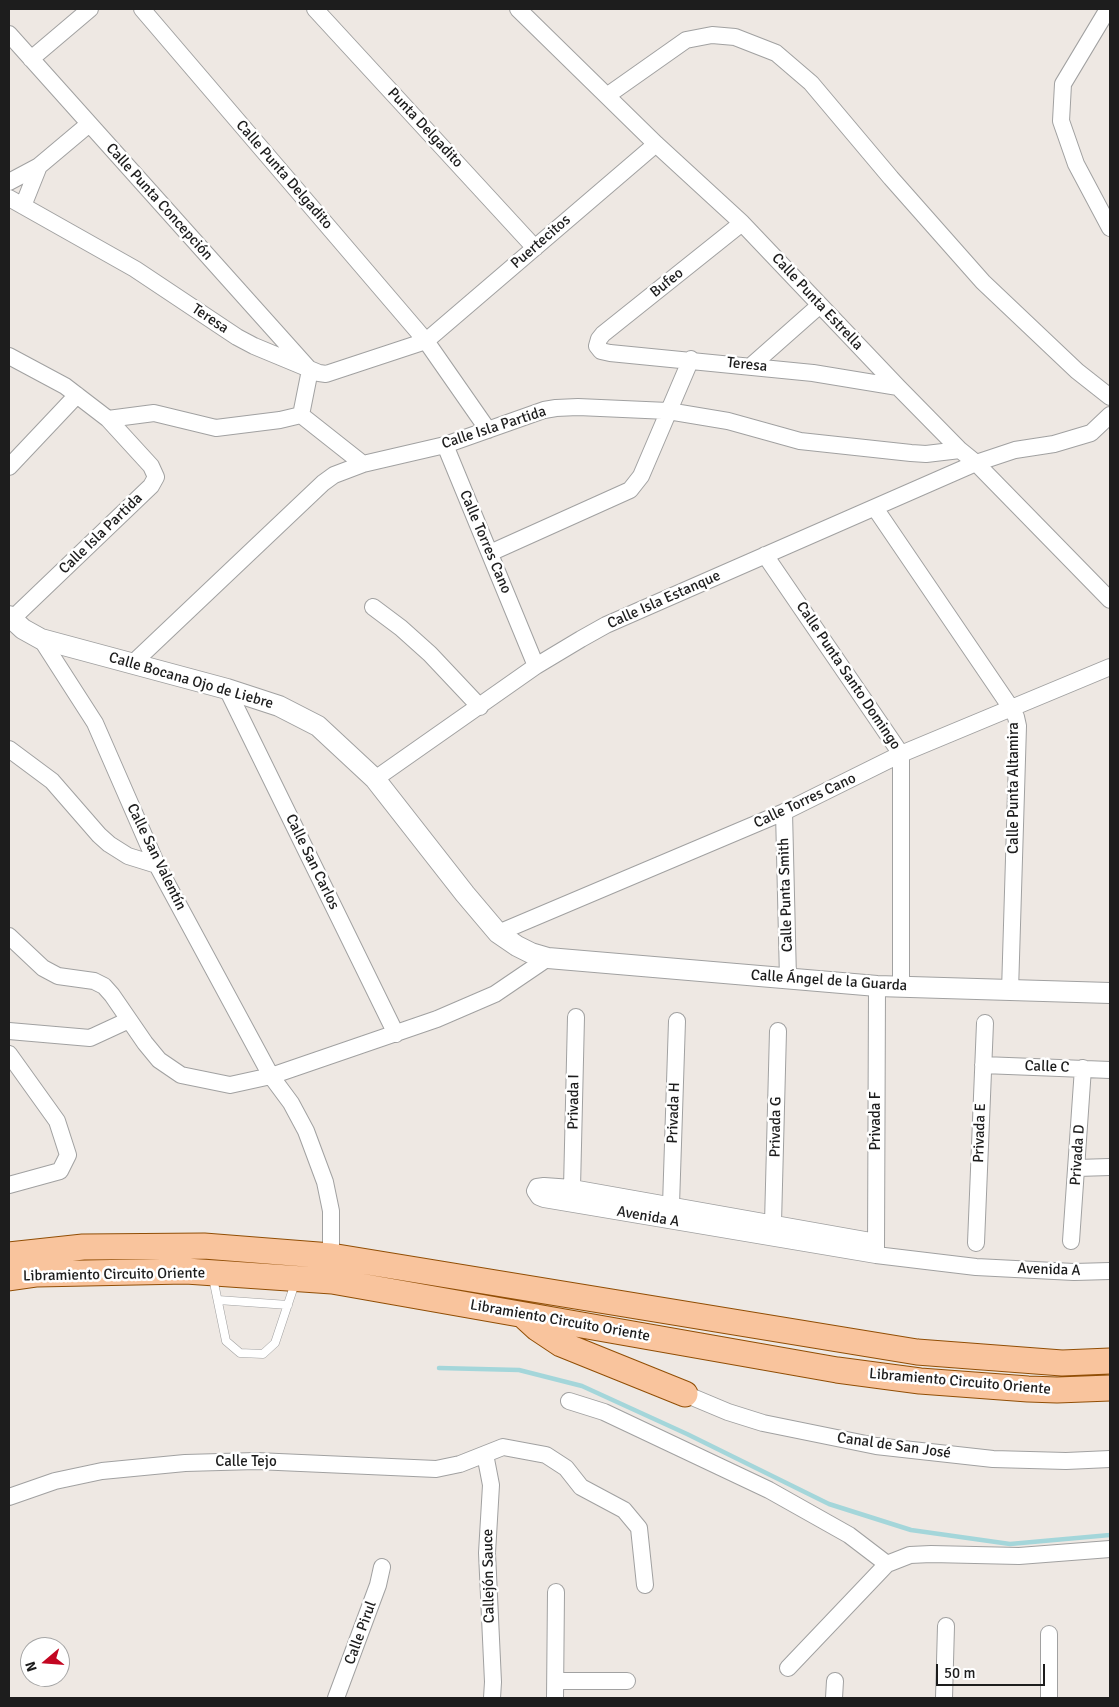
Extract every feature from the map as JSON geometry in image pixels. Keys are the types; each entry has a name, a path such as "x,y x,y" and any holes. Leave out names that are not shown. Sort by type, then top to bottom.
{"main road":[{"name":"Libramiento Circuito Oriente","path":"9,1255 83,1247 204,1246 331,1256 917,1352 1062,1363 1110,1361"},
{"name":"Libramiento Circuito Oriente","path":"9,1278 37,1274 186,1271 332,1282 837,1370 920,1381 1057,1390 1110,1388"},
{"path":"524,1315 537,1328 561,1344 685,1394"}],"street":[{"path":"31,60 90,9"},
{"name":"Calle Punta Delgadito","path":"142,9 426,341"},
{"name":"Punta Delgadito","path":"315,9 535,248"},
{"name":"Calle Punta Estrella","path":"518,9 656,144 742,223 898,387 960,450 976,463 1110,600"},
{"path":"1108,9 1063,84 1061,121 1076,164 1110,228"},
{"name":"Calle Punta Concepción","path":"9,34 310,370"},
{"path":"608,95 686,40 712,35 735,37 776,53 811,83 891,178 983,282 1077,371 1110,397"},
{"path":"9,182 40,166 88,124"},
{"name":"Puertecitos","path":"426,341 656,144"},
{"path":"16,202 40,166"},
{"name":"Teresa","path":"16,202 135,269 237,337 319,374 326,374 426,341"},
{"name":"Bufeo","path":"597,346 598,339 603,334 742,223"},
{"path":"751,366 820,305"},
{"path":"426,341 488,430"},
{"name":"Teresa","path":"597,346 601,351 610,353 691,359 813,372 898,387"},
{"name":"Calle Isla Partida","path":"9,356 65,386 108,419 151,466 156,477 151,486 13,624"},
{"path":"490,553 630,490 641,476 691,359"},
{"path":"301,415 310,370"},
{"path":"9,467 77,395"},
{"name":"Calle Isla Partida","path":"132,664 323,483 343,471 363,464 445,445 556,408 668,410 728,421 800,441 926,454 960,450"},
{"path":"108,419 154,413 216,428 280,420 301,415"},
{"path":"301,415 363,464"},
{"name":"Calle Isla Estanque","path":"375,778 480,707 536,666 606,625 976,463 1015,450 1054,444 1090,433 1110,416"},
{"name":"Calle Torres Cano","path":"445,445 536,666"},
{"name":"Calle Punta Altamira","path":"875,508 1011,708 1018,726 1010,991"},
{"name":"Calle Punta Santo Domingo","path":"765,555 901,754 901,987"},
{"path":"373,607 416,641 480,707"},
{"name":"Calle Bocana Ojo de Liebre","path":"13,624 41,639 227,689 279,706 318,726 375,778 465,894 498,933 516,946 548,958"},
{"name":"Calle San Valentín","path":"41,639 95,723 157,866 271,1076 291,1103 306,1131 325,1182 330,1211 331,1256"},
{"name":"Calle Torres Cano","path":"498,933 784,812 901,754 1110,667"},
{"name":"Calle San Carlos","path":"227,689 396,1034"},
{"path":"9,749 52,781 109,844 128,856 157,866"},
{"name":"Calle Punta Smith","path":"784,812 788,978"},
{"path":"9,936 43,968 58,976 94,981 104,986 159,1060 181,1075 230,1085 271,1076 437,1020 495,994 548,958"},
{"name":"Calle Ángel de la Guarda","path":"548,958 877,986 1110,993"},
{"name":"Privada F","path":"876,1249 877,986"},
{"name":"Privada I","path":"572,1188 576,1017"},
{"path":"9,1031 90,1038 129,1020"},
{"name":"Privada H","path":"671,1205 677,1021"},
{"name":"Privada E","path":"976,1243 985,1023"},
{"name":"Privada G","path":"773,1223 778,1031"},
{"path":"9,1054 57,1121 68,1155 60,1171 9,1185"},
{"name":"Calle C","path":"983,1065 1110,1070"},
{"name":"Privada D","path":"1072,1241 1083,1068"},
{"path":"1077,1168 1110,1167"},
{"name":"Avenida A","path":"876,1249 773,1223 572,1188 544,1186 537,1187 535,1191 539,1197 544,1199 876,1249 976,1267 1074,1272 1110,1270"},
{"name":"Canal de San José","path":"685,1394 728,1412 763,1423 876,1446 993,1459 1066,1461 1110,1459"},
{"path":"569,1401 604,1412 769,1490 849,1535 887,1564"},
{"name":"Calle Tejo","path":"9,1497 55,1481 102,1471 185,1463 256,1461 436,1469 460,1464 503,1447 546,1455 566,1468 581,1487 624,1510 639,1528 646,1585"},
{"name":"Callejón Sauce","path":"485,1454 491,1485 487,1553 492,1698"},
{"path":"788,1668 887,1564 910,1555 1019,1556 1110,1549"},
{"name":"Calle Pirul","path":"336,1698 378,1585 382,1568"},
{"path":"555,1698 556,1592"},
{"path":"944,1698 946,1626"},
{"path":"1049,1634 1049,1698"},
{"path":"556,1681 627,1681"},
{"path":"834,1698 835,1681"}],"lane":[{"path":"212,1273 226,1341 240,1353 263,1354 275,1343 296,1279"},
{"path":"218,1300 288,1305"}],"waterway":[{"path":"439,1368 519,1370 582,1386 687,1434 829,1504 911,1530 1010,1544 1110,1535"}]}
